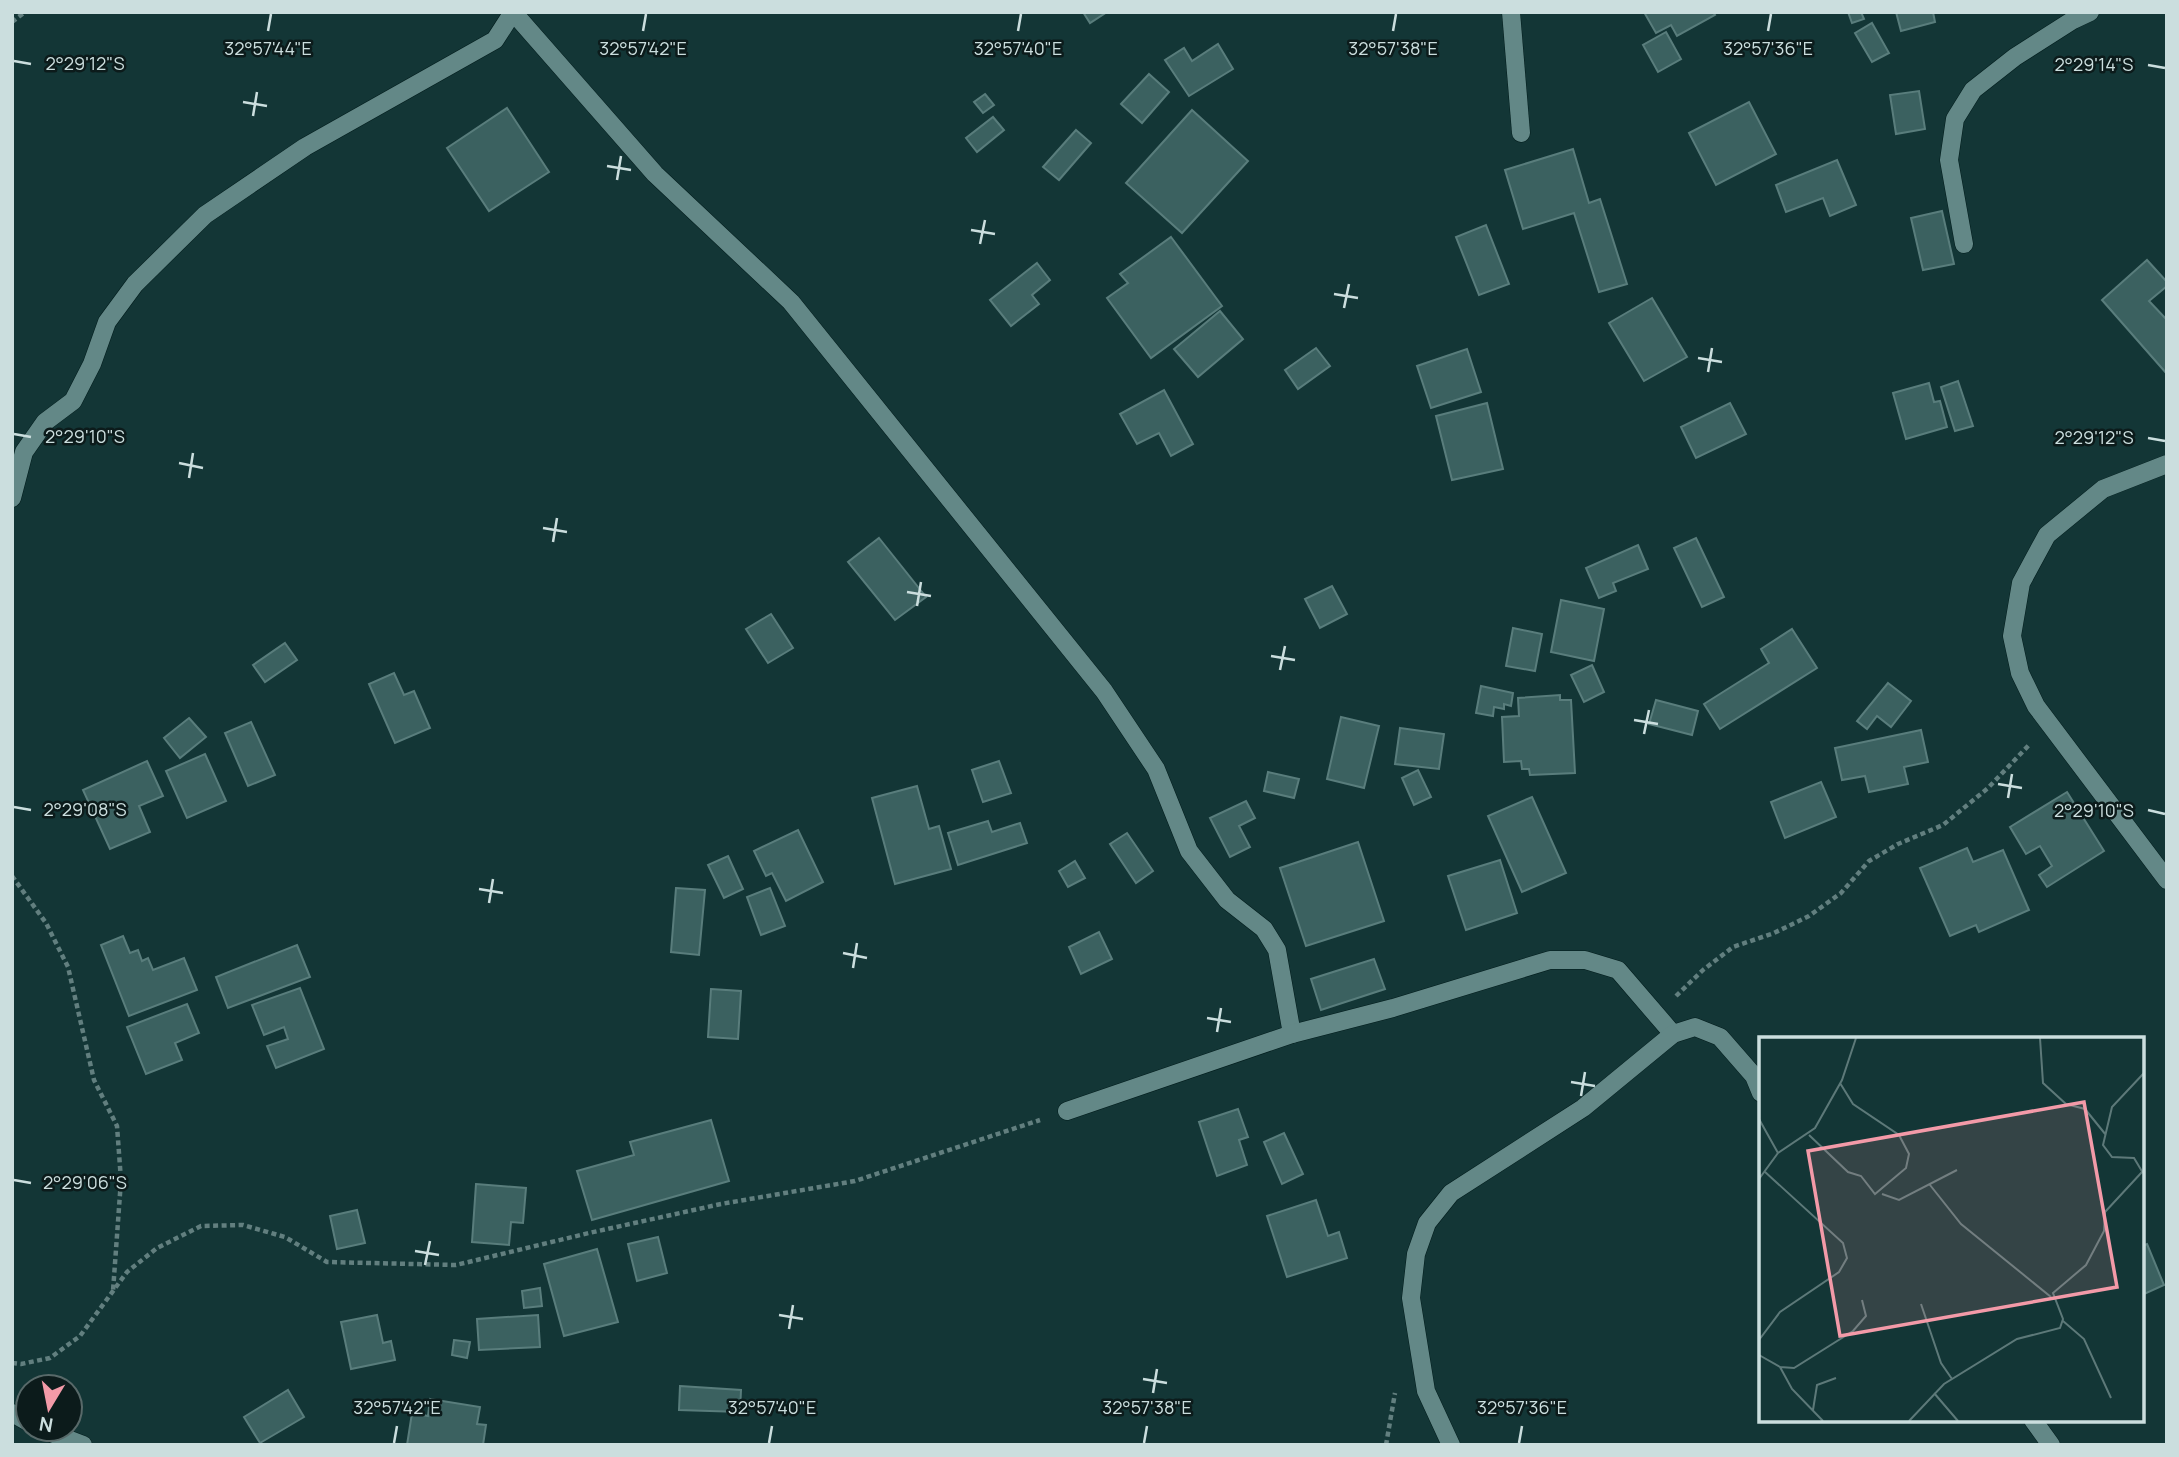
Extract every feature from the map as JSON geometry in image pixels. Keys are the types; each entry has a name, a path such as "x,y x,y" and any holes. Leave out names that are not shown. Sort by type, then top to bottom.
{"street":[{"path":"12,498 24,452 45,422 73,401 92,364 107,322 135,284 205,215 305,147 495,40 513,12 655,174 791,302 1104,691 1156,769 1189,851 1227,900 1264,929 1277,950 1292,1034"},
{"path":"1511,12 1521,133"},
{"path":"1964,244 1949,160 1955,119 1973,90 2015,57 2090,12"},
{"path":"2167,464 2103,489 2047,535 2021,583 2012,636 2020,673 2036,706 2167,880"},
{"path":"1067,1111 1292,1034 1393,1008 1550,960 1585,960 1618,970 1672,1034"},
{"path":"1451,1445 1426,1391 1411,1298 1416,1254 1427,1223 1451,1193 1583,1108 1672,1034 1695,1027 1720,1037 1754,1076 1759,1088"},
{"path":"2034,1422 2050,1445"}],"path":[{"path":"12,22 25,12"},
{"path":"1656,1014 1733,947 1774,933 1809,916 1841,893 1869,861 1898,844 1943,825 1988,788 2049,725"},
{"path":"12,876 46,923 68,967 94,1080 117,1126 121,1180 113,1291"},
{"path":"12,1363 21,1364 50,1358 80,1336 127,1272 157,1248 201,1226 243,1225 285,1237 327,1262 456,1265 721,1204 855,1181 1067,1111"}],"building":[{"path":"1083,12 1107,12 1090,23"},
{"path":"1644,12 1713,12 1715,15 1677,36 1671,25 1656,33"},
{"path":"1848,12 1861,12 1864,19 1852,23"},
{"path":"1896,12 1933,12 1935,22 1901,31"},
{"path":"1872,23 1889,53 1872,62 1855,33"},
{"path":"1666,32 1681,59 1658,72 1643,45"},
{"path":"1218,44 1233,69 1189,96 1165,60 1184,48 1192,61"},
{"path":"1149,74 1169,92 1142,123 1121,104"},
{"path":"1919,91 1925,129 1896,134 1890,95"},
{"path":"985,94 994,105 983,113 974,102"},
{"path":"1749,102 1776,154 1716,185 1689,133"},
{"path":"507,108 549,172 489,211 447,148"},
{"path":"1192,110 1248,161 1182,233 1126,183"},
{"path":"993,117 1004,130 977,152 966,138"},
{"path":"1076,130 1091,143 1059,180 1043,167"},
{"path":"1573,149 1589,203 1600,199 1627,284 1599,292 1574,213 1523,229 1505,170"},
{"path":"1837,160 1856,205 1830,216 1823,198 1786,212 1776,185"},
{"path":"1942,211 1954,264 1923,270 1911,218"},
{"path":"1486,225 1509,284 1479,295 1456,237"},
{"path":"1171,237 1222,306 1151,358 1107,298 1128,283 1120,274"},
{"path":"2147,260 2167,282 2167,286 2149,301 2167,320 2167,374 2102,300"},
{"path":"1037,263 1050,280 1032,295 1039,304 1011,326 990,300"},
{"path":"1652,298 1687,357 1644,381 1609,323"},
{"path":"1220,311 1243,339 1198,377 1174,349"},
{"path":"1316,348 1330,366 1298,389 1285,370"},
{"path":"1467,349 1481,392 1431,408 1417,366"},
{"path":"1958,381 1973,426 1955,431 1941,387"},
{"path":"1929,383 1934,402 1940,401 1947,427 1906,439 1893,393"},
{"path":"1164,390 1193,444 1171,456 1159,433 1137,444 1120,414"},
{"path":"1487,403 1503,469 1452,480 1436,416"},
{"path":"1730,403 1746,434 1696,458 1681,427"},
{"path":"879,538 926,597 895,620 848,562"},
{"path":"1696,538 1724,597 1702,607 1674,548"},
{"path":"1638,545 1648,569 1613,583 1616,591 1599,598 1586,568"},
{"path":"1332,586 1347,614 1320,628 1305,599"},
{"path":"1561,600 1604,609 1594,661 1551,652"},
{"path":"771,614 793,648 768,663 746,629"},
{"path":"1513,628 1542,634 1535,671 1506,666"},
{"path":"1792,629 1817,668 1720,729 1704,704 1769,663 1761,649"},
{"path":"285,643 297,660 265,682 253,665"},
{"path":"1592,665 1604,692 1584,702 1571,675"},
{"path":"394,673 404,695 414,691 430,728 395,743 369,684"},
{"path":"1888,683 1911,701 1891,727 1877,716 1867,729 1857,721"},
{"path":"1481,686 1513,693 1511,706 1504,704 1504,709 1494,707 1493,716 1476,713"},
{"path":"1560,695 1560,700 1571,700 1575,773 1530,775 1529,769 1522,769 1521,761 1504,762 1502,717 1519,716 1518,698"},
{"path":"1656,700 1698,711 1692,735 1649,724"},
{"path":"1341,717 1379,726 1364,788 1327,779"},
{"path":"189,718 206,737 180,758 164,738"},
{"path":"251,722 275,775 248,786 225,733"},
{"path":"1400,728 1444,734 1439,769 1395,764"},
{"path":"1921,730 1928,762 1904,767 1908,784 1869,792 1865,776 1842,780 1835,748"},
{"path":"205,754 226,801 187,818 166,771"},
{"path":"147,761 163,796 139,806 150,832 110,849 83,790"},
{"path":"999,761 1011,793 983,802 972,770"},
{"path":"1418,770 1431,797 1414,805 1402,778"},
{"path":"1268,772 1299,779 1294,798 1264,791"},
{"path":"1821,782 1836,817 1785,838 1771,802"},
{"path":"917,786 929,829 939,826 951,869 895,884 872,798"},
{"path":"2067,792 2104,851 2047,887 2039,875 2052,866 2040,846 2026,854 2010,827"},
{"path":"1532,797 1566,873 1522,892 1488,816"},
{"path":"1246,801 1255,818 1239,826 1250,847 1230,857 1210,818"},
{"path":"988,821 992,832 1020,823 1027,843 958,865 948,833"},
{"path":"798,830 823,882 786,901 772,873 766,876 754,851"},
{"path":"1127,833 1153,871 1136,883 1110,844"},
{"path":"1358,842 1384,921 1306,946 1280,868"},
{"path":"1967,848 1973,862 2003,850 2029,910 1979,932 1976,925 1950,936 1920,868"},
{"path":"728,856 743,889 724,898 708,865"},
{"path":"1500,860 1517,913 1466,930 1448,876"},
{"path":"1075,861 1085,878 1068,887 1059,871"},
{"path":"676,888 705,890 699,955 671,952"},
{"path":"770,888 785,926 761,935 747,897"},
{"path":"1099,932 1112,959 1081,974 1069,947"},
{"path":"123,936 130,953 138,950 142,961 148,958 153,970 184,958 197,990 129,1016 101,945"},
{"path":"297,945 310,977 228,1008 216,977"},
{"path":"1374,959 1385,989 1321,1010 1311,979"},
{"path":"300,988 324,1049 276,1068 267,1046 288,1039 284,1027 264,1035 252,1005"},
{"path":"711,989 741,991 738,1039 708,1037"},
{"path":"187,1004 199,1033 175,1043 182,1060 146,1074 127,1027"},
{"path":"1238,1109 1248,1137 1239,1140 1247,1165 1217,1176 1199,1122"},
{"path":"711,1120 729,1181 592,1220 577,1171 634,1155 630,1142"},
{"path":"1284,1133 1303,1174 1282,1184 1264,1142"},
{"path":"476,1184 526,1188 523,1223 511,1222 509,1245 472,1242"},
{"path":"1316,1200 1328,1236 1339,1232 1347,1258 1287,1277 1267,1216"},
{"path":"357,1210 365,1243 337,1249 330,1216"},
{"path":"658,1237 667,1273 637,1281 628,1244"},
{"path":"2147,1244 2164,1285 2144,1294 2144,1245"},
{"path":"597,1249 618,1322 564,1336 544,1264"},
{"path":"540,1288 542,1306 524,1308 522,1291"},
{"path":"377,1315 383,1343 391,1341 395,1360 351,1369 341,1322"},
{"path":"538,1315 540,1347 479,1350 477,1319"},
{"path":"454,1340 470,1342 467,1358 452,1355"},
{"path":"680,1386 741,1390 740,1412 679,1410"},
{"path":"288,1390 304,1417 260,1443 244,1417"},
{"path":"430,1399 480,1407 477,1424 486,1425 483,1445 407,1445 412,1413 428,1416"}]}
